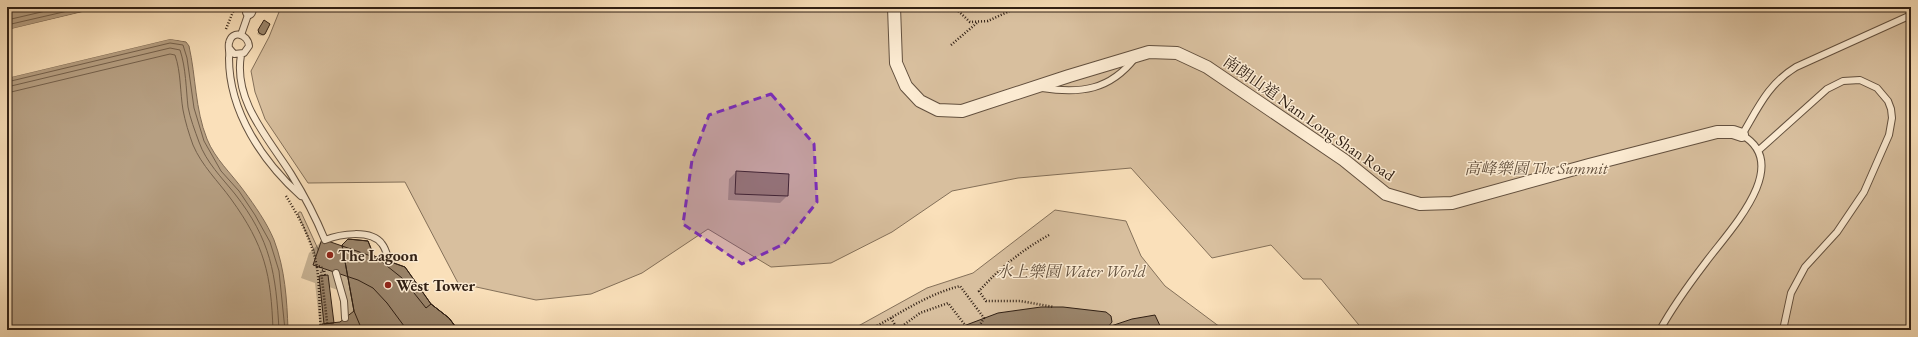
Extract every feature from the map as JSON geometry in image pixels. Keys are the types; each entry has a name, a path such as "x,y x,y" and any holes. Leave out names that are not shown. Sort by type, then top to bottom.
{"street":[{"name":"南朗山道 Nam Long Shan Road","path":"894,7 896,63 906,86 920,102 938,110 962,111 1150,52 1176,53 1207,67 1344,160 1386,194 1420,204 1452,203 1717,132 1733,132 1742,135"}],"lane":[{"path":"241,35 250,10"},
{"path":"1660,330 1705,263 1746,210 1758,185 1761,165 1759,150 1752,141 1742,135 1770,89 1782,75 1796,67 1911,15"},
{"path":"304,199 285,182 247,129 232,86 230,39 236,35 241,35 248,39 249,46 247,51 242,55 240,66 243,87 252,115 292,175 317,221 325,240 338,235 355,234 372,237 382,242 389,261"},
{"path":"230,49 234,54 242,55"},
{"path":"1035,87 1079,90 1102,86 1116,78 1136,56"},
{"path":"1759,150 1827,89 1843,81 1860,80 1876,88 1888,101 1891,109 1892,118 1889,135 1864,192 1837,232 1805,267 1791,293 1783,330"},
{"path":"336,272 344,301 345,318"}],"path":[{"path":"234,11 235,7"},
{"path":"954,7 970,22 988,21 1018,7"},
{"path":"951,45 978,21"},
{"path":"1049,235 1009,262 979,291 986,301 1020,301 1054,307"},
{"path":"322,330 316,266 321,266 325,275"},
{"path":"322,270 327,324 328,330 330,330"},
{"path":"869,330 917,302 944,290 960,286 984,318 977,330"},
{"path":"891,318 898,330 920,313 948,303 965,325"},
{"path":"330,330 332,329 331,323"}],"highlighted area":[{"path":"771,94 814,144 817,202 784,244 742,264 683,224 692,160 709,115"}],"green space":[{"name":"高峰樂園 The Summit","path":"281,7 1911,7 1911,330 1363,330 1321,279 1303,279 1271,245 1212,258 1131,168 1018,178 952,191 892,232 831,263 771,267 708,229 642,273 591,294 536,300 458,283 405,182 308,183 265,119 255,92 251,71 269,37"},
{"name":"水上樂園 Water World","path":"1055,210 1126,221 1141,256 1165,286 1224,330 851,330 927,288 973,273"},
{"path":"301,212 318,249 322,264 317,264 314,250 298,214"}],"water":[{"path":"7,7 102,7 7,30"},
{"path":"170,39 186,42 189,46 200,116 210,146 239,184 268,227 274,240 283,273 288,330 7,330 7,78"}],"pier":[{"path":"104,7 103,9 7,32 7,30"},
{"path":"169,37 185,39 185,41 170,39 7,78 7,76"}],"building":[{"path":"264,20 270,24 263,35 259,33 258,30"},
{"path":"736,171 789,174 788,196 735,194"},
{"name":"West Tower","path":"322,239 371,256 382,262 402,278 426,308 431,304 449,318 458,330 407,330 387,303 373,288 358,280 313,265"},
{"path":"348,239 368,241 374,256 405,267 431,304 449,318 458,330 324,330 322,324 340,322 354,311 342,245"},
{"path":"348,239 368,241 374,256 405,267 431,304 449,318 458,330 362,330 354,311 342,245"},
{"path":"328,275 334,323 324,324 319,276"},
{"path":"1041,307 1063,307 1106,312 1111,316 1112,322 1108,327 1099,330 953,330 998,313"},
{"path":"1155,315 1162,330 1099,330 1132,319"}],"place":[{"name":"The Lagoon","path":"330,255"},
{"name":"West Tower","path":"388,285"}]}
